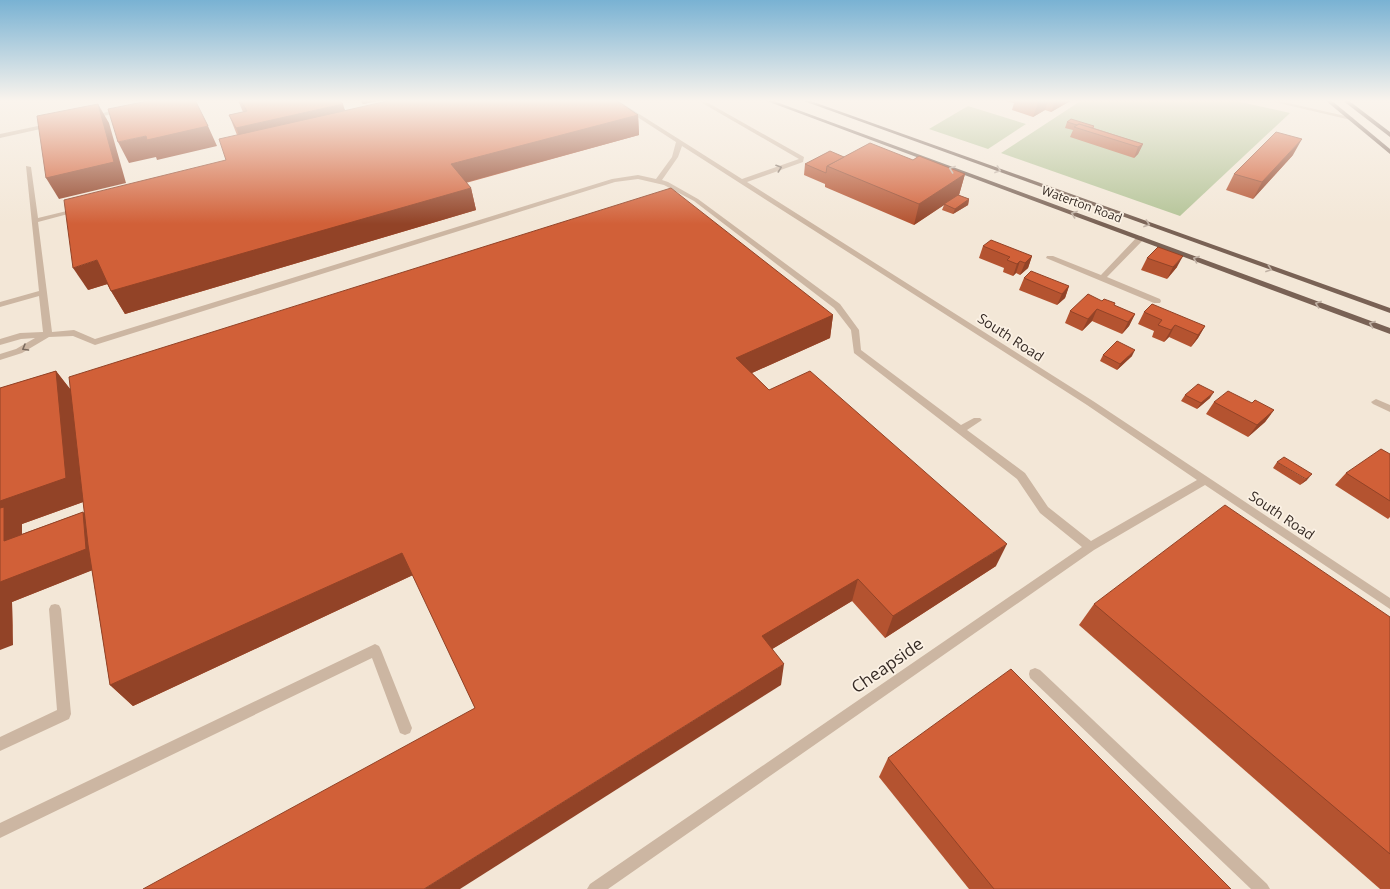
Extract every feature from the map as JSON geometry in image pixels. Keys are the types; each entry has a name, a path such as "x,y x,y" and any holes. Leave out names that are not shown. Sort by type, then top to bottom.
{"main road":[{"name":"Waterton Road","path":"879,141 1390,331"},
{"name":"Waterton Road","path":"919,141 1390,311"},
{"path":"1378,141 1390,152"}],"street":[{"path":"658,181 675,157 680,141"},
{"name":"South Road","path":"681,141 1077,395 1390,604"},
{"path":"742,181 801,161 802,158 773,141"},
{"path":"28,167 48,334"},
{"path":"0,342 20,336 74,333 95,342 614,180 638,178 658,181 666,183 696,200 837,306 855,330 857,351 1021,476 1044,510 1090,547"},
{"path":"34,221 87,208"},
{"path":"1102,278 1141,238"},
{"path":"1050,258 1157,301"},
{"path":"0,305 42,293"},
{"path":"0,357 19,351 48,334"},
{"path":"1376,402 1390,409"},
{"path":"960,430 977,420"},
{"name":"Cheapside","path":"595,889 1090,547 1205,480"},
{"path":"0,744 64,714 55,609"},
{"path":"0,831 375,650 405,728"},
{"path":"1035,674 1262,889"}],"green space":[{"path":"966,141 999,141 988,149"},
{"path":"1019,141 1260,141 1180,216 1001,153"}],"building":[{"path":"41,141 108,141 114,162 46,178"},
{"path":"220,141 537,141 451,164 471,188 111,291 97,260 73,268 64,200 226,160"},
{"path":"1120,141 1135,141 1143,144 1138,147"},
{"path":"1267,141 1300,141 1262,182 1234,174"},
{"path":"870,143 913,160 919,156 965,174 919,204 827,166"},
{"path":"830,151 844,157 827,166 826,173 805,164"},
{"path":"671,188 833,315 736,358 769,390 810,371 1007,544 893,616 858,579 762,636 784,664 424,889 143,889 475,708 402,553 110,685 88,545 69,377"},
{"path":"958,195 969,199 955,209 944,204"},
{"path":"991,240 1032,256 1025,263 1020,261 1017,264 1007,260 1010,257 983,246"},
{"path":"1158,247 1183,256 1173,267 1147,258"},
{"path":"1031,271 1069,286 1062,294 1024,278"},
{"path":"1088,294 1102,301 1104,299 1115,303 1114,305 1135,314 1128,322 1097,309 1088,319 1070,311"},
{"path":"1152,304 1205,326 1198,335 1175,325 1171,330 1158,325 1162,320 1144,312"},
{"path":"1117,341 1135,350 1120,364 1103,355"},
{"path":"56,371 66,478 0,501 0,388"},
{"path":"1198,384 1214,392 1201,403 1185,395"},
{"path":"1228,391 1252,403 1255,400 1274,410 1257,425 1214,402"},
{"path":"1381,449 1390,454 1390,501 1346,473"},
{"path":"1284,457 1312,474 1306,479 1277,462"},
{"path":"1225,505 1390,617 1390,854 1094,604"},
{"path":"4,507 4,541 83,512 86,549 0,582 0,508"},
{"path":"1011,669 1231,889 994,889 888,758"}]}
